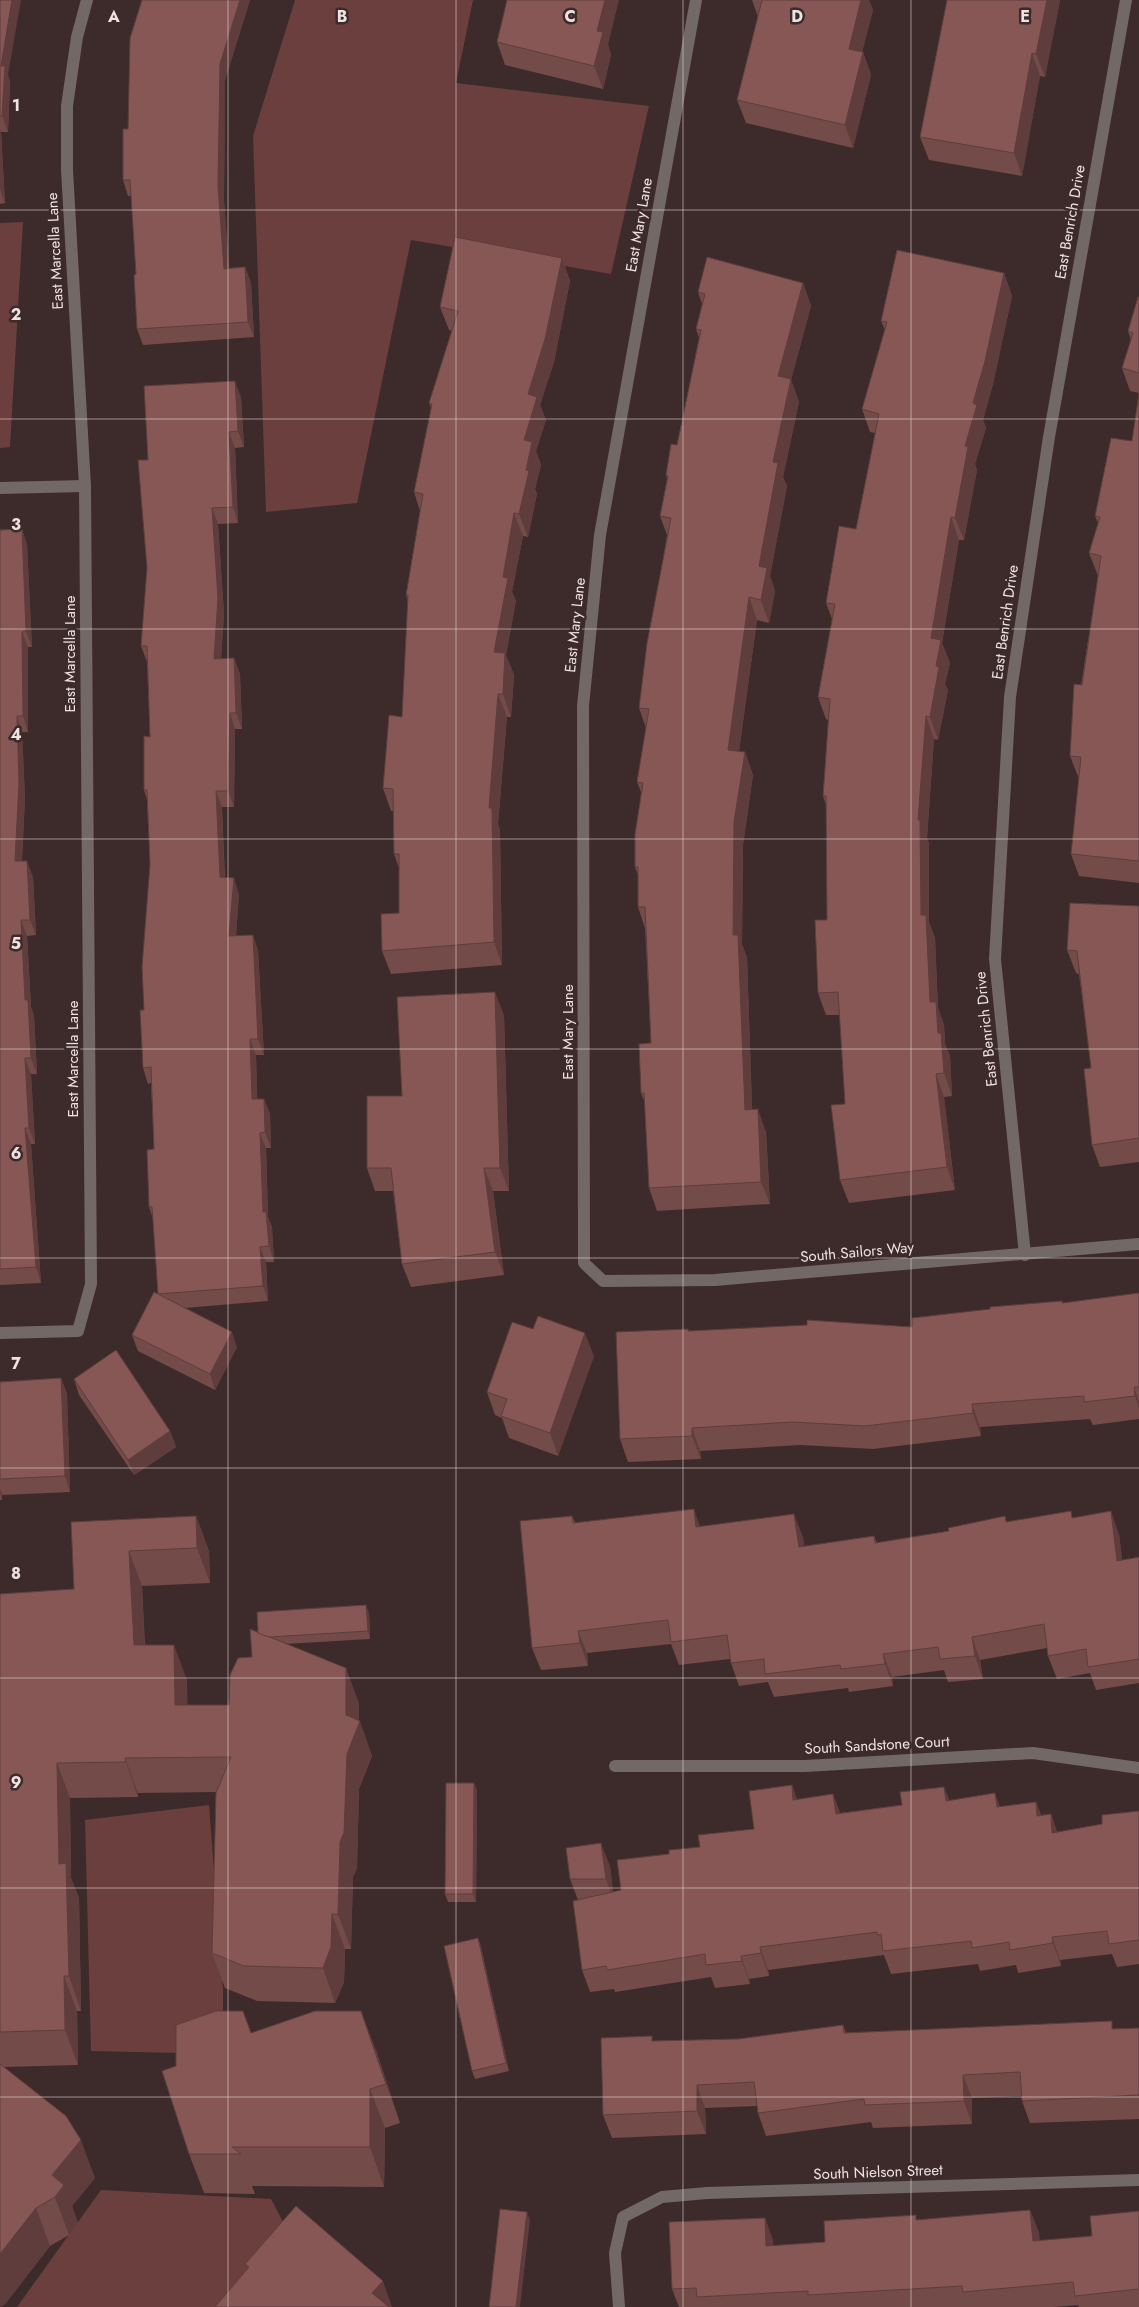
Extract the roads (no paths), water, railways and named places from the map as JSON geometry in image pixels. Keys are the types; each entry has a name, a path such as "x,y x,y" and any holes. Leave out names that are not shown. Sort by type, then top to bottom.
{"street":[{"name":"East Marcella Lane","path":"0,1333 78,1331 91,1284 85,486 67,170 67,106 77,37 87,0"},
{"name":"East Mary Lane","path":"584,1263 584,706 600,535 696,0"},
{"name":"East Benrich Drive","path":"1025,1255 995,959 1010,696 1049,437 1126,0"},
{"path":"0,488 85,486"},
{"name":"South Sailors Way","path":"584,1263 603,1282 715,1280 1139,1244"},
{"name":"South Sandstone Court","path":"615,1766 805,1766 1033,1753 1139,1768"},
{"name":"South Nielson Street","path":"619,2307 615,2253 623,2217 662,2196 1139,2180"}]}
